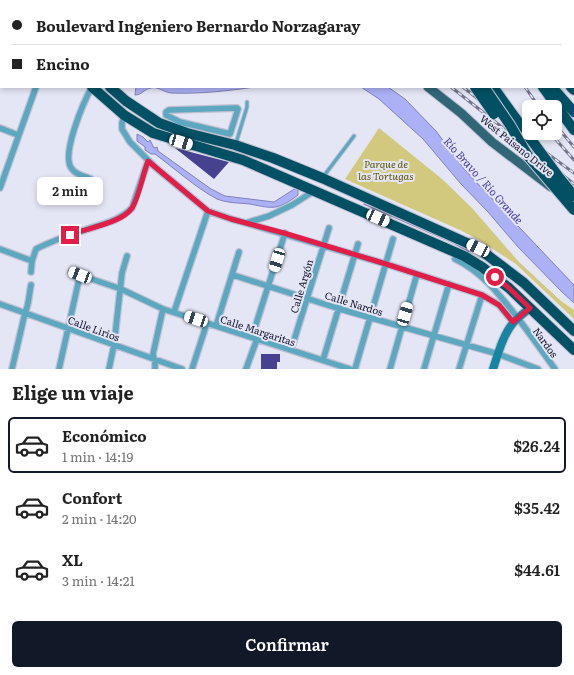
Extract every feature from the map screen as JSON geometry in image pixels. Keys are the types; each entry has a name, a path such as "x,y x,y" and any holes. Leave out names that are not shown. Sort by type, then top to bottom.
{"highway":[{"path":"93,88 124,115 153,134 194,149 208,149 227,158 263,168 482,268 509,288 574,350"},
{"path":"111,88 126,102 169,128 235,145 322,178 478,248 524,283 574,331"},
{"path":"476,88 496,117 574,210"},
{"path":"485,88 510,125 528,156"},
{"path":"494,88 522,127"},
{"path":"502,88 522,125"},
{"path":"544,88 574,130"},
{"path":"553,88 574,112"},
{"path":"208,149 212,139"},
{"path":"531,140 574,196"}],"main road":[{"name":"West Paisano Drive","path":"429,88 461,113 492,142 574,204"},
{"name":"West Paisano Drive","path":"439,88 468,110 497,138 574,196"}],"street":[{"path":"0,187 36,88"},
{"path":"91,179 75,172 70,168 68,153 71,138 92,88"},
{"path":"238,109 230,134 180,122 166,115 168,110 238,109"},
{"path":"124,115 122,123 124,133 130,142 148,161 208,211 386,264 482,295 499,305 515,320"},
{"path":"0,128 18,135"},
{"path":"31,272 34,251 37,248 120,218 132,208 148,161"},
{"path":"246,223 269,216 314,190"},
{"path":"174,312 208,211"},
{"name":"Calle Argón","path":"291,350 329,228"},
{"path":"246,369 284,233"},
{"path":"355,369 393,239"},
{"path":"323,360 340,309 358,244"},
{"path":"0,249 32,261"},
{"path":"216,326 239,252"},
{"path":"109,369 114,345 122,273 127,256"},
{"name":"Nardos","path":"456,256 488,282 515,320 555,369"},
{"name":"Calle Margaritas","path":"71,272 121,290 163,309 323,360 332,366 350,369"},
{"path":"390,369 417,274"},
{"path":"59,369 80,275"},
{"name":"Calle Nardos","path":"233,275 340,309 498,354 528,367 538,369"},
{"path":"424,369 449,284"},
{"path":"12,369 25,313 28,308 28,297 31,285"},
{"path":"459,369 482,295"},
{"name":"Calle Lirios","path":"0,304 182,369"},
{"path":"493,369 508,331 515,320 530,308"},
{"path":"155,369 153,354 163,309"},
{"path":"192,369 207,323"}],"lane":[{"path":"235,145 247,107 247,102"},
{"path":"322,178 354,136"}],"green space":[{"name":"Parque de las Tortugas","path":"379,128 442,179 472,208 519,262 561,301 574,310 574,319 516,264 479,240 460,230 345,179"}],"water":[{"path":"136,88 154,88 149,89 135,95"},
{"path":"154,88 248,88 214,92 182,93 169,93"},
{"path":"362,88 389,88 405,99 436,131 465,170 574,285 574,303 518,247 423,139 379,99"},
{"path":"137,134 148,142 150,140 154,148 157,147 158,151 211,189 225,196 274,202 296,188 298,190 298,195 276,207 265,207 217,199 193,184 155,154 151,154 145,150 145,147 137,141"}],"building":[{"path":"175,148 225,161 229,162 214,179"},
{"path":"261,354 280,354 280,362 277,362 277,369 261,369"}],"waterway":[{"path":"364,204 454,243 469,252"}],"railway":[{"path":"452,88 574,184"},
{"path":"464,88 529,140 574,173"},
{"path":"526,88 534,100"},
{"path":"562,132 574,147"},
{"path":"556,140 574,160"}],"route":[{"path":"70,235 113,221 126,214 132,208 148,161 208,211 386,264 482,295 495,301 513,322 530,308 495,277"}],"water label":[{"name":"Río Bravo / Rio Grande","path":"484,180"}]}
